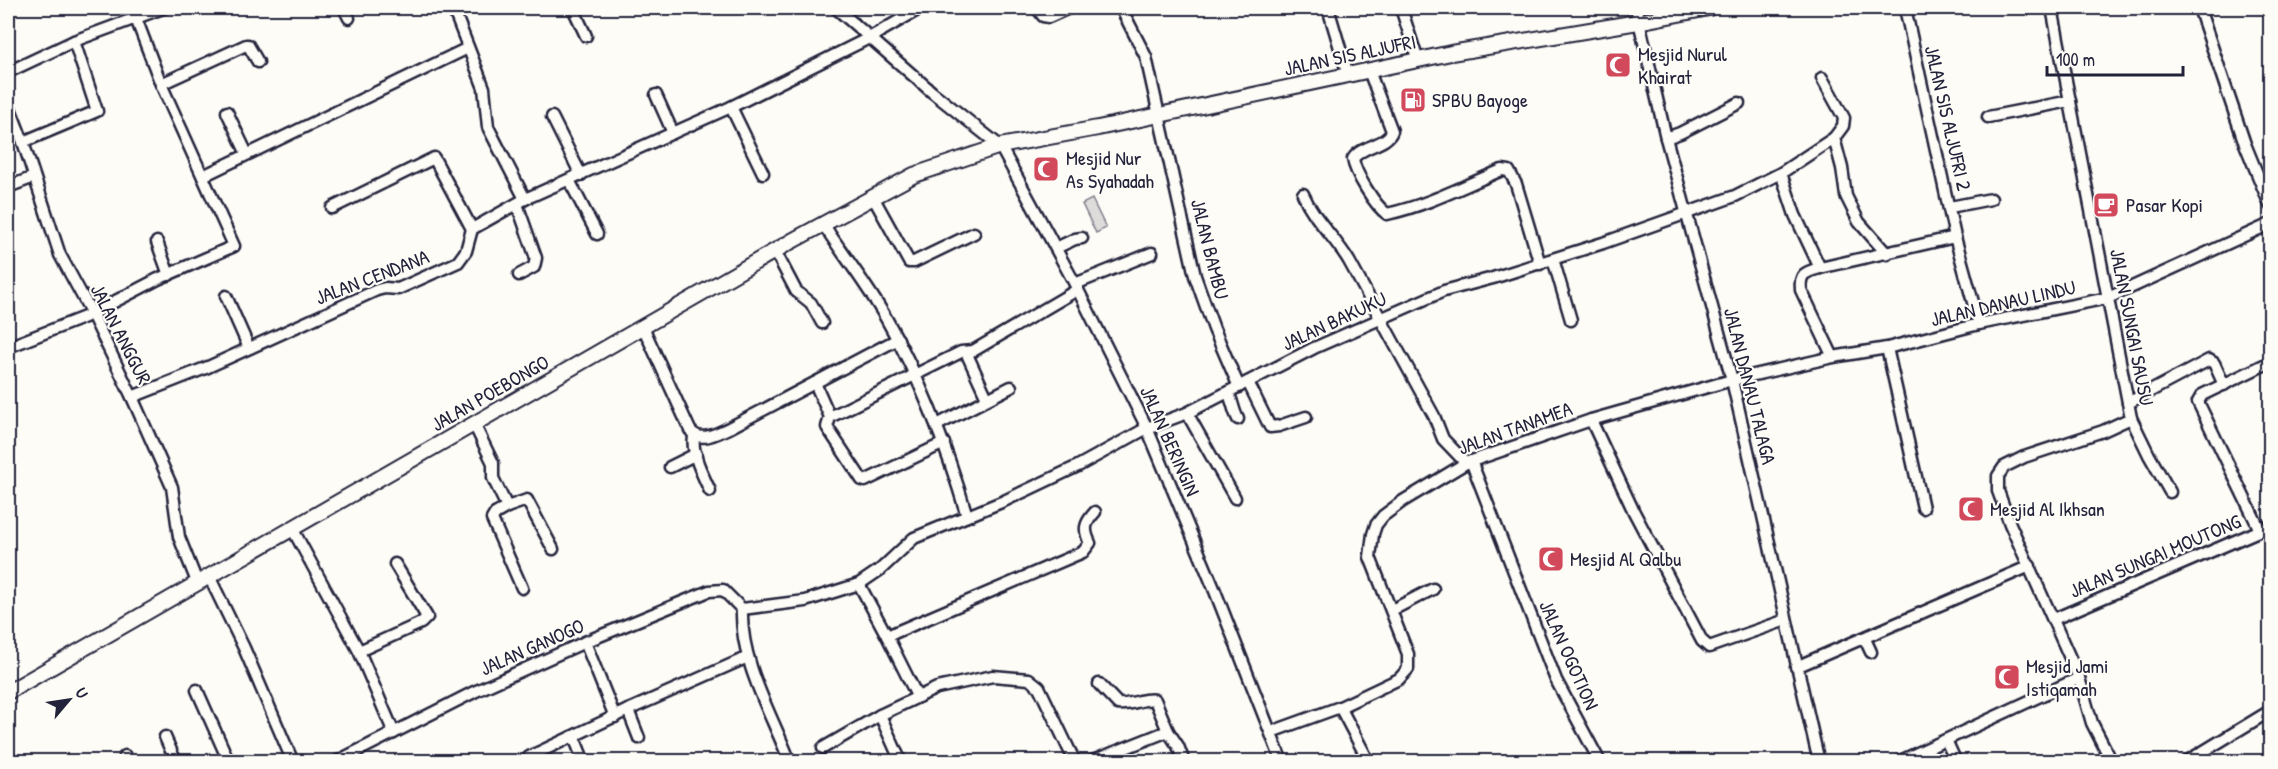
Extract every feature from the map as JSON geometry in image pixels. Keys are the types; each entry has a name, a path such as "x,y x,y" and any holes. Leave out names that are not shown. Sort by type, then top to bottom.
{"main road":[{"name":"JALAN SIS ALJUFRI","path":"1000,146 1158,116 1472,49 1709,8"},
{"name":"JALAN POEBONGO","path":"9,689 823,224 929,169 1000,146"}],"street":[{"path":"9,69 134,12 163,8"},
{"path":"453,8 484,88 489,127 521,201 536,258 534,267 519,275"},
{"path":"573,8 586,36"},
{"path":"836,8 932,92 1000,146"},
{"path":"332,208 434,158 472,229 521,201 731,107 869,38 921,8"},
{"path":"1037,8 1045,17 1069,8"},
{"name":"JALAN BAMBU","path":"1121,8 1146,57 1195,276 1214,328 1244,385 1270,427 1306,417"},
{"path":"1328,8 1347,75"},
{"path":"1401,8 1418,61"},
{"name":"JALAN DANAU TALAGA","path":"1636,8 1666,138 1731,380 1819,762"},
{"name":"JALAN SIS ALJUFRI 2","path":"1905,8 1955,237 1979,324"},
{"name":"JALAN SUNGAI SAUSU","path":"2052,8 2131,418 2103,430 2024,456 2004,467 1998,476 1998,490 2010,524 2079,678 2091,723 2112,762"},
{"path":"2199,8 2246,144 2271,205"},
{"path":"8,347 85,316 169,274 234,246 161,84 134,12"},
{"path":"23,142 97,111 74,41"},
{"path":"161,84 246,45 258,63"},
{"path":"203,176 468,48"},
{"path":"1369,71 1392,131 1388,138 1359,152 1353,159 1357,172 1382,210 1390,213 1430,202 1506,170 1513,176 1540,264"},
{"path":"1822,78 1845,122 1834,138 1846,196 1859,222 1887,254"},
{"path":"656,95 673,134"},
{"path":"1988,117 2070,101"},
{"name":"JALAN ANGGUR","path":"8,103 60,255 91,312 172,487 179,537 243,648 293,762"},
{"path":"1666,138 1739,103"},
{"path":"731,107 764,172"},
{"path":"227,112 247,154"},
{"path":"552,117 581,175"},
{"name":"JALAN BAKUKU","path":"742,609 805,602 860,584 914,538 1078,466 1147,428 1187,413 1314,348 1444,291 1540,264 1735,196 1781,173 1834,138"},
{"name":"JALAN BERINGIN","path":"1000,146 1056,248 1147,428 1282,762"},
{"path":"1781,173 1795,215 1820,268"},
{"path":"8,187 34,177"},
{"path":"569,180 597,234"},
{"path":"1303,194 1311,212 1342,249 1434,416 1443,439 1468,462"},
{"path":"873,197 909,262 914,262 974,233"},
{"path":"1950,207 1991,199"},
{"path":"823,224 852,268 870,290 898,339 944,443 967,516"},
{"name":"JALAN DANAU LINDU","path":"1731,380 1833,357 1887,348 1979,324 2108,298 2271,224"},
{"name":"JALAN CENDANA","path":"132,397 208,367 377,290 398,289 458,262 466,251 472,229"},
{"path":"1833,357 1801,290 1800,280 1803,275 1820,268 1955,237"},
{"path":"1056,248 1082,238"},
{"path":"157,243 169,274"},
{"path":"775,251 788,279 796,291 811,303 822,323"},
{"path":"830,417 961,352 973,351 991,342 1076,287 1152,253"},
{"path":"1553,259 1572,320"},
{"path":"226,296 249,348"},
{"path":"643,327 694,436 693,444 710,491"},
{"path":"694,436 705,437 729,428 898,339"},
{"path":"1887,348 1923,508"},
{"path":"966,352 987,398"},
{"path":"2128,403 2209,360 2214,363 2224,385"},
{"path":"2266,528 2198,402 2202,395 2271,362"},
{"name":"JALAN TANAMEA","path":"1271,732 1340,707 1399,679 1408,669 1408,654 1370,556 1376,525 1403,501 1468,462 1591,420 1731,380"},
{"path":"815,382 830,417 827,427 862,480 865,481 944,443"},
{"path":"937,426 1011,387"},
{"path":"1228,392 1234,403 1233,411 1238,419"},
{"path":"1187,413 1235,498"},
{"path":"2131,418 2148,455 2170,492"},
{"path":"1591,420 1634,512 1702,641 1708,647 1786,620"},
{"path":"474,424 493,463 492,478 507,507"},
{"path":"670,466 696,454"},
{"name":"JALAN OGOTION","path":"1468,462 1556,680 1600,762"},
{"path":"522,588 492,519 495,514 527,500 554,549"},
{"path":"887,636 1083,552 1089,543 1085,534 1086,522 1095,512"},
{"path":"292,528 359,651 394,733"},
{"name":"JALAN SUNGAI MOUTONG","path":"2054,619 2266,528"},
{"path":"359,651 422,623 427,617 395,564"},
{"path":"1796,667 2030,566"},
{"path":"860,584 917,696"},
{"name":"JALAN GANOGO","path":"336,762 474,692 585,642 715,589 728,593 742,609"},
{"path":"1392,610 1433,589"},
{"path":"742,609 741,621 748,657 790,762"},
{"path":"1865,639 1871,652"},
{"path":"585,642 615,717"},
{"path":"529,758 628,710 748,657"},
{"path":"823,748 917,696 937,688 993,676 1029,679 1039,687 1075,762"},
{"path":"1898,762 2079,678"},
{"path":"1099,684 1107,690 1113,700 1121,705 1140,703 1149,699 1155,700 1168,731 1185,762"},
{"path":"197,690 229,762"},
{"path":"1340,707 1369,762"},
{"path":"628,710 639,738"},
{"path":"2186,762 2271,711"},
{"path":"880,716 901,762"},
{"path":"1090,762 1168,731"},
{"path":"165,737 176,762"},
{"path":"574,737 584,762"},
{"path":"1946,740 1956,762"}],"shaded area":[{"path":"1092,199 1106,228 1096,233 1082,204"}],"place":[{"name":"Mesjid Nurul Khairat","path":"1618,65"},
{"name":"SPBU Bayoge","path":"1413,100"},
{"name":"Mesjid Nur As Syahadah","path":"1046,169"},
{"name":"Pasar Kopi","path":"2106,205"},
{"name":"Mesjid Al Ikhsan","path":"1971,509"},
{"name":"Mesjid Al Qalbu","path":"1551,559"},
{"name":"Mesjid Jami Istiqamah","path":"2007,677"}]}
